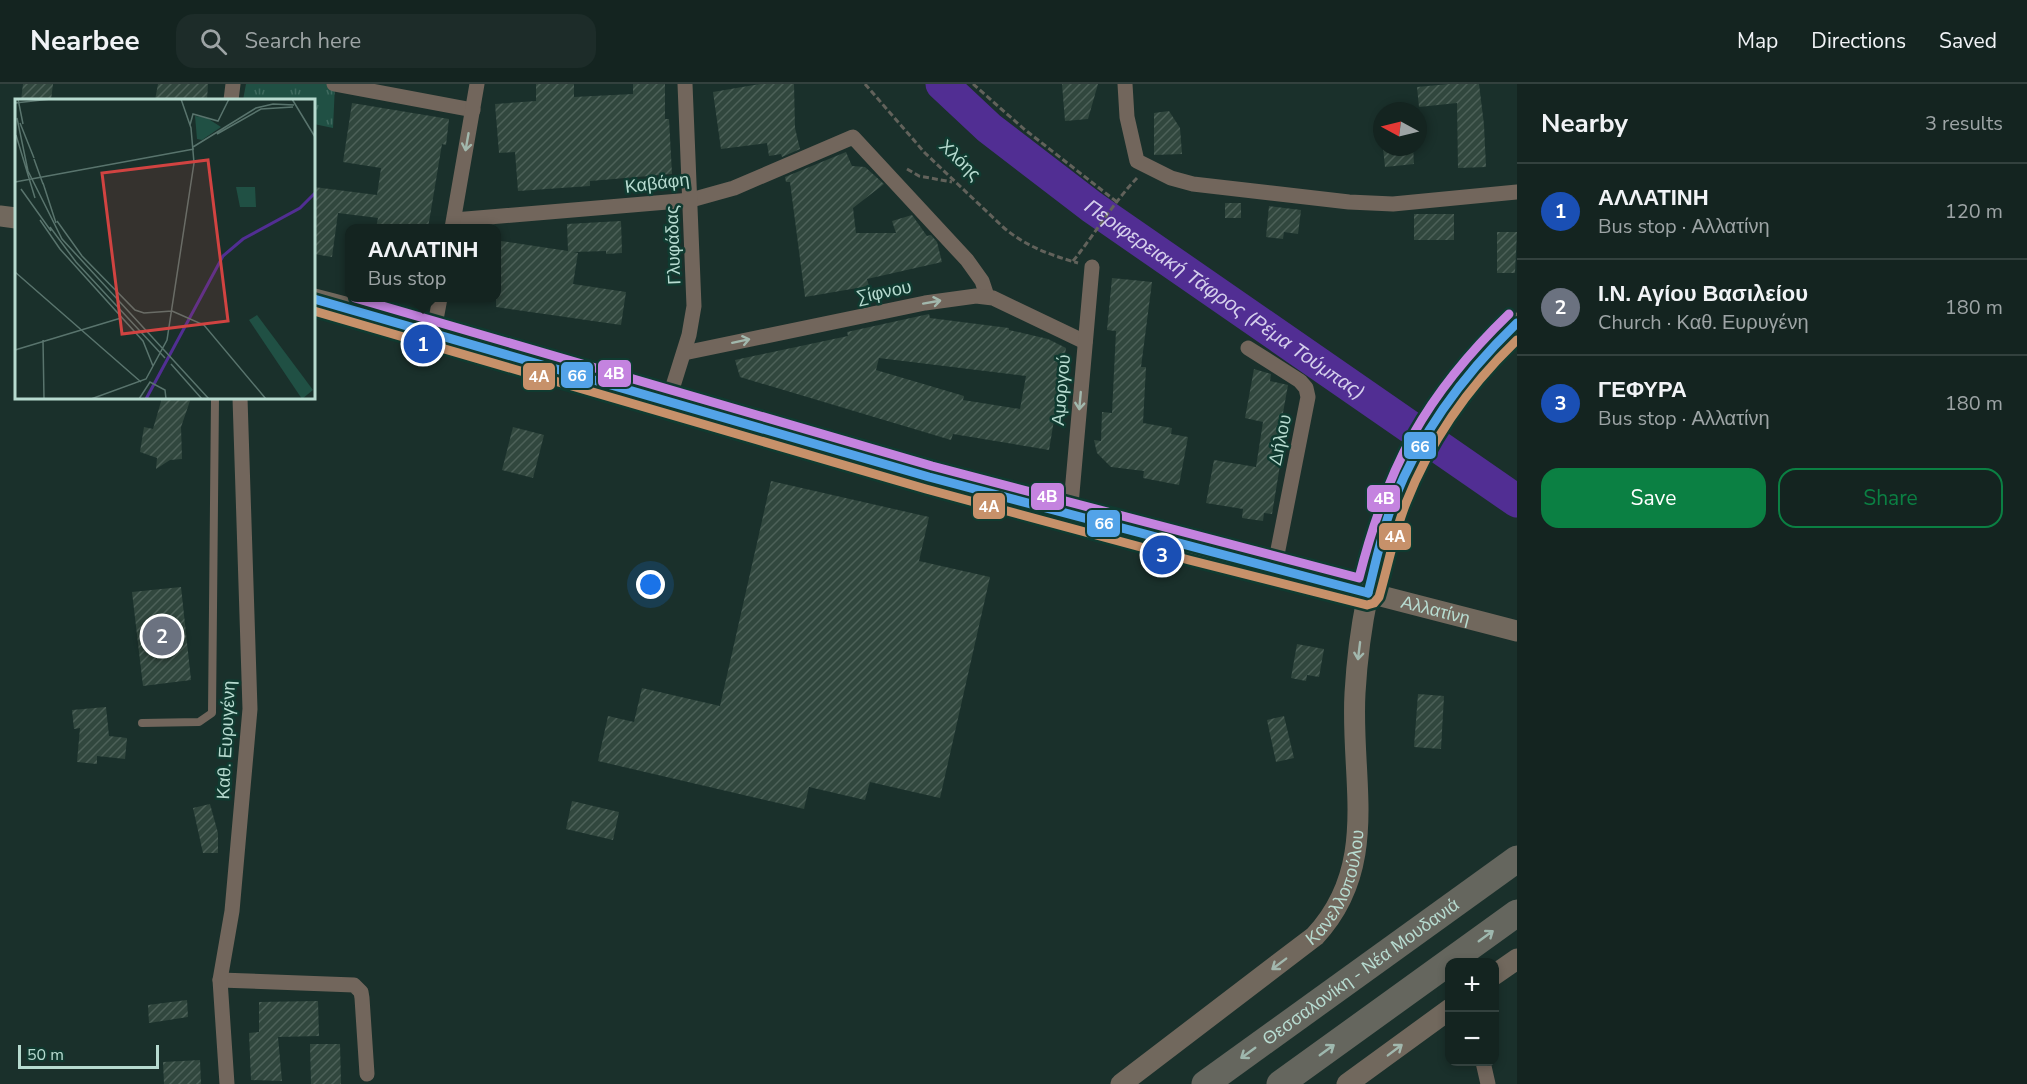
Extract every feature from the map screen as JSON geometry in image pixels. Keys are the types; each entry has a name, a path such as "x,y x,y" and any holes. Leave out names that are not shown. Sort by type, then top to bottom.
{"highway":[{"name":"Θεσσαλονίκη - Νέα Μουδανιά","path":"1205,1084 1517,859"},
{"path":"1280,1084 1517,912"}],"main road":[{"path":"0,216 15,218"},
{"name":"Αλλατίνη","path":"315,299 434,330 668,402 1070,516 1517,631"},
{"name":"Κανελλοπούλου","path":"1120,1084 1315,936 1331,918 1342,900 1352,871 1357,840 1355,694 1368,593 1388,519 1413,460 1449,399 1496,343 1517,323"},
{"path":"1499,972 1517,959"},
{"path":"1347,1084 1369,1077 1445,1012"}],"street":[{"path":"231,99 233,84"},
{"path":"334,84 472,110"},
{"path":"453,224 477,84"},
{"name":"Γλυφάδας","path":"668,402 684,353 694,306 684,84"},
{"path":"1125,84 1133,150 1137,161 1147,168 1193,184 1349,202 1394,204 1517,192"},
{"name":"Καβάφη","path":"453,224 691,200 734,188 853,136 967,260 982,281 987,296"},
{"name":"Αμοργού","path":"1070,516 1092,267"},
{"path":"987,296 1085,342"},
{"name":"Σίφνου","path":"684,353 925,303 987,296"},
{"path":"434,330 439,302"},
{"name":"Δήλου","path":"1248,348 1300,381 1308,397 1274,570"},
{"name":"Καθ. Ευρυγένη","path":"226,1084 220,980 232,911 250,709 240,399"},
{"path":"220,980 354,985 358,988 362,998 367,1074"},
{"path":"1484,1066 1488,1084"}],"lane":[{"path":"142,723 199,722 212,713 215,399"}],"path":[{"name":"Χλόης","path":"865,84 925,153 1016,238 1040,251 1092,267"},
{"path":"973,84 1024,129 1117,202"},
{"path":"1073,261 1101,227 1117,202 1147,168"}],"green space":[{"path":"246,84 335,84 333,128 315,124 315,99 243,99"}],"building":[{"path":"23,84 53,84 51,99 21,99"},
{"path":"158,84 208,84 207,99 155,99"},
{"path":"536,84 574,84 574,97 633,94 633,84 665,84 665,119 669,119 672,174 590,181 590,186 518,191 515,152 499,153 495,104 536,101"},
{"path":"760,84 794,84 795,128 800,149 782,157 781,154 769,156 767,143 721,149 713,92"},
{"path":"1062,84 1098,84 1088,119 1065,121"},
{"path":"1479,84 1486,167 1458,168 1457,103 1427,106 1427,102 1418,102 1417,87"},
{"path":"352,103 449,119 446,145 442,144 429,224 377,224 378,218 338,213 332,257 315,254 315,187 377,195 381,168 343,162"},
{"path":"1169,111 1180,128 1182,154 1154,155 1154,113"},
{"path":"846,152 852,166 865,167 884,184 853,208 856,233 896,233 892,221 912,215 927,236 931,235 937,242 942,262 867,279 869,286 805,297 790,182 786,182 785,177"},
{"path":"1384,156 1414,156 1414,164 1385,167"},
{"path":"1225,203 1241,203 1241,218 1225,218"},
{"path":"1269,206 1301,210 1298,234 1284,232 1283,239 1266,237"},
{"path":"1414,214 1454,214 1454,240 1414,240"},
{"path":"621,221 622,253 573,252 578,253 573,284 626,292 621,325 496,307 496,302 501,302 501,241 568,251 567,224"},
{"path":"1497,232 1517,232 1515,273 1497,273"},
{"path":"1112,278 1152,282 1141,367 1146,367 1143,423 1172,428 1171,434 1188,437 1179,485 1143,478 1144,471 1111,467 1097,453 1094,440 1101,441 1102,412 1112,413 1116,331 1107,330"},
{"path":"929,314 930,318 1009,328 1009,330 1048,339 1066,348 1049,450 953,434 951,440 740,377 735,360 848,336 847,332","holes":["879,358 1026,376 1020,409 963,400 964,396 876,370"]},
{"path":"1254,369 1271,374 1270,381 1288,385 1277,446 1283,447 1272,514 1264,513 1263,521 1242,518 1243,509 1206,503 1214,460 1256,467 1263,422 1245,418"},
{"path":"162,399 191,399 181,427 182,459 170,460 156,469 157,458 140,452 144,427 153,429"},
{"path":"513,427 544,435 533,478 502,470"},
{"path":"771,481 929,517 919,561 990,577 940,798 870,782 865,800 809,787 804,809 598,761 608,716 634,722 642,688 720,706"},
{"path":"181,587 191,680 143,686 132,592"},
{"path":"1297,644 1324,649 1319,677 1307,675 1306,681 1291,678"},
{"path":"1418,694 1444,696 1441,749 1414,747"},
{"path":"106,707 109,736 127,738 125,759 97,756 97,764 77,762 80,728 74,729 72,710"},
{"path":"1284,716 1294,758 1276,762 1267,720"},
{"path":"572,801 619,812 613,840 566,829"},
{"path":"210,804 218,833 218,853 203,853 193,808"},
{"path":"187,1000 188,1017 149,1023 148,1005"},
{"path":"318,1001 319,1036 278,1037 282,1081 251,1080 249,1033 259,1032 259,1002"},
{"path":"310,1044 340,1044 341,1084 311,1084"},
{"path":"200,1060 201,1084 164,1084 163,1062"}],"waterway":[{"name":"Περιφερειακή Τάφρος (Ρέμα Τούμπας)","path":"942,84 989,128 1092,207 1517,501"}],"transit line":[{"name":"66","path":"315,299 929,477 1368,593"},
{"name":"4Β","path":"369,302 932,466 1359,578 1382,501 1413,435 1454,374 1509,314"},
{"name":"4Α","path":"315,311 926,489 1367,605 1374,603 1379,597 1402,514 1427,458 1467,396 1517,340"},
{"name":"66","path":"1368,593 1390,511 1417,451 1462,383 1517,323"}],"place":[{"name":"ΑΛΛΑΤΙΝΗ","path":"423,344"},
{"name":"ΓΕΦΥΡΑ","path":"1162,555"},
{"name":"Ι.Ν. Αγίου Βασιλείου","path":"162,636"}]}
